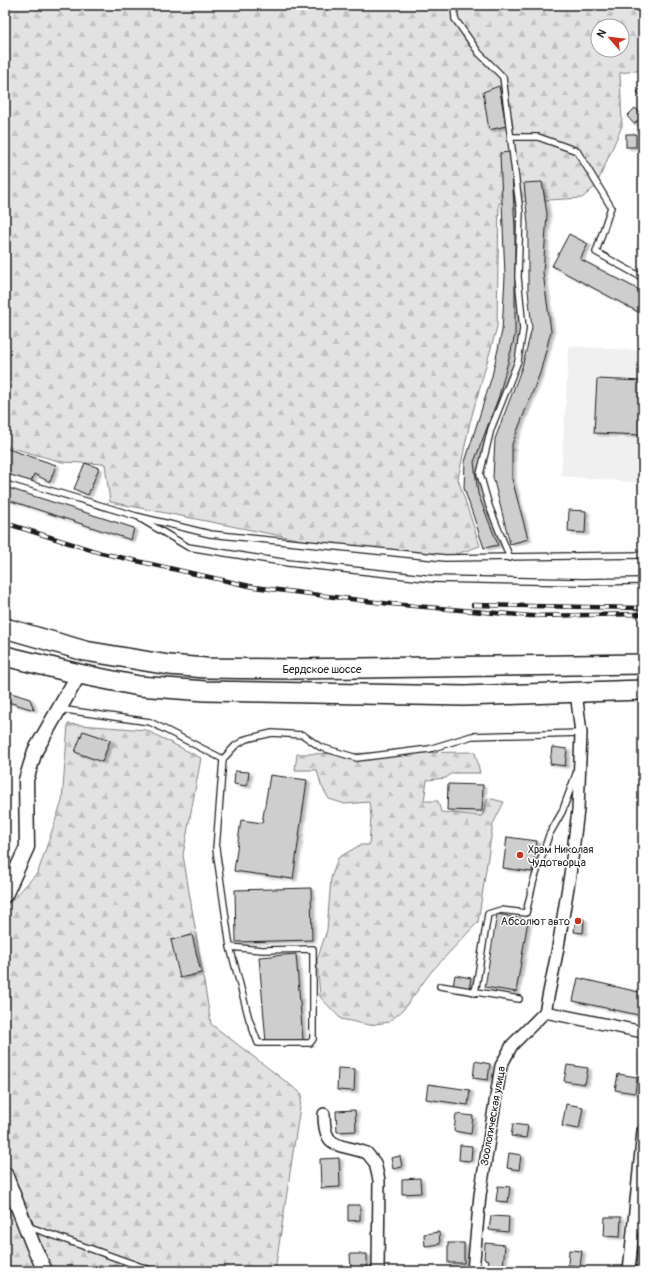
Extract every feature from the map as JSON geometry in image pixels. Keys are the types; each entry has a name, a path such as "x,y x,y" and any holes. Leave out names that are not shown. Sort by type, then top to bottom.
{"highway":[{"name":"Бердское шоссе","path":"5,628 85,651 169,665 206,668 293,669 643,664"},
{"path":"5,656 79,674 139,686 205,691 464,696 643,690"},
{"path":"293,669 294,693"}],"street":[{"path":"5,894 27,847 26,780 35,751 79,674"},
{"path":"576,692 581,733 578,810 570,875 557,954 545,1012 643,1032"},
{"name":"Зоологическая улица","path":"472,1271 480,1195 501,1066 512,1045 545,1012"},
{"path":"324,1114 324,1130 327,1137 336,1145 367,1153 375,1164 379,1180 378,1271"},
{"path":"629,1271 643,1131"},
{"path":"5,1174 45,1271"}],"lane":[{"path":"454,5 455,19 479,53 502,77 520,212 518,277 523,329 518,361 491,429 480,474 489,506 510,558"},
{"path":"511,137 538,137 577,151 611,207 596,252 643,278"},
{"path":"5,477 136,516 217,534 445,558 643,555"},
{"path":"136,516 188,547 288,563 434,579 583,582 643,581"},
{"path":"59,709 150,722 223,760"},
{"path":"230,947 262,950 313,949 313,1039 310,1043 258,1044 247,1011 230,947 216,849 223,760 235,746 246,739 272,733 303,734 320,747 358,758 430,749 472,736 581,733"},
{"path":"474,992 488,914 501,910 526,913 532,883 548,835 562,812 581,763"},
{"path":"440,986 519,999"},
{"path":"25,1225 153,1271"}],"shaded area":[{"path":"569,346 643,351 643,483 561,476"}],"green space":[{"path":"5,5 643,5 643,70 620,73 622,126 596,186 582,198 499,203 497,327 470,422 458,479 480,546 445,558 327,545 110,502 105,464 62,462 5,446"},
{"path":"68,724 146,730 201,758 183,855 211,1024 302,1094 275,1271 5,1271 5,908 38,872 62,801"},
{"path":"475,752 480,773 452,773 446,778 427,780 424,801 438,801 441,812 482,816 488,798 504,802 493,824 478,922 431,972 403,1010 389,1022 369,1025 341,1019 320,997 317,960 327,930 331,878 338,858 360,845 369,845 371,816 369,802 345,804 329,799 321,785 317,770 295,770 297,754"}],"building":[{"path":"499,86 506,126 489,130 483,92"},
{"path":"641,88 643,89 643,98 637,92"},
{"path":"635,108 643,115 634,124 627,116"},
{"path":"626,134 636,134 636,147 626,147"},
{"path":"511,152 515,229 515,335 499,396 474,462 478,494 498,545 484,548 464,488 465,462 492,376 502,331 505,276 500,153"},
{"path":"542,182 547,214 543,273 551,331 540,373 512,444 512,479 528,539 510,544 493,477 495,439 522,367 532,328 528,291 528,225 524,183"},
{"path":"569,234 588,244 580,259 643,292 642,314 552,266"},
{"path":"597,379 643,381 643,435 594,433"},
{"path":"640,444 643,444 643,456 639,456"},
{"path":"5,448 56,465 50,482 34,474 31,483 5,474"},
{"path":"85,463 99,468 88,495 74,489"},
{"path":"5,487 134,528 131,540 5,499"},
{"path":"569,510 586,511 585,533 568,532"},
{"path":"5,691 30,699 34,710 5,701"},
{"path":"83,731 110,740 102,762 75,752"},
{"path":"552,747 567,749 565,766 550,764"},
{"path":"235,771 249,772 247,786 234,784"},
{"path":"270,775 307,780 293,879 234,871 241,820 262,823"},
{"path":"448,784 483,785 482,811 447,810"},
{"name":"Храм Николая Чудотворца","path":"507,837 537,841 532,872 503,868"},
{"path":"311,888 312,940 236,942 235,890"},
{"path":"497,914 528,920 516,992 485,987"},
{"path":"576,918 584,919 583,933 574,932"},
{"path":"192,935 201,973 180,978 171,940"},
{"path":"296,954 303,1040 266,1043 259,957"},
{"path":"455,975 471,978 469,989 453,986"},
{"path":"578,978 643,993 643,1016 573,1001"},
{"path":"475,1061 490,1064 488,1080 473,1078"},
{"path":"567,1065 588,1068 585,1084 564,1081"},
{"path":"338,1068 355,1069 354,1091 337,1090"},
{"path":"618,1074 637,1077 635,1093 615,1090"},
{"path":"428,1084 470,1090 468,1105 426,1099"},
{"path":"566,1104 583,1107 579,1129 562,1126"},
{"path":"355,1110 356,1131 337,1132 336,1111"},
{"path":"456,1114 473,1116 471,1134 454,1131"},
{"path":"513,1124 528,1126 526,1138 511,1136"},
{"path":"460,1145 472,1146 471,1161 459,1160"},
{"path":"509,1153 521,1155 519,1170 507,1168"},
{"path":"400,1156 402,1167 393,1169 391,1158"},
{"path":"339,1158 340,1187 321,1188 320,1159"},
{"path":"420,1178 421,1193 402,1194 402,1179"},
{"path":"498,1186 510,1187 508,1202 496,1201"},
{"path":"348,1205 360,1205 360,1220 348,1221"},
{"path":"491,1216 509,1217 508,1232 489,1230"},
{"path":"605,1217 621,1217 620,1237 604,1236"},
{"path":"439,1232 440,1244 425,1246 424,1234"},
{"path":"448,1243 464,1243 464,1263 448,1263"},
{"path":"485,1243 505,1245 503,1268 488,1266 489,1260 484,1259"},
{"path":"569,1250 582,1251 580,1266 568,1265"},
{"path":"350,1254 367,1254 367,1271 351,1271"}],"railway":[{"path":"5,523 101,553 254,587 391,604 531,616 643,614"},
{"path":"473,605 643,608"}],"place":[{"name":"Храм Николая Чудотворца","path":"520,855"},
{"name":"Абсолют авто","path":"578,921"}]}
